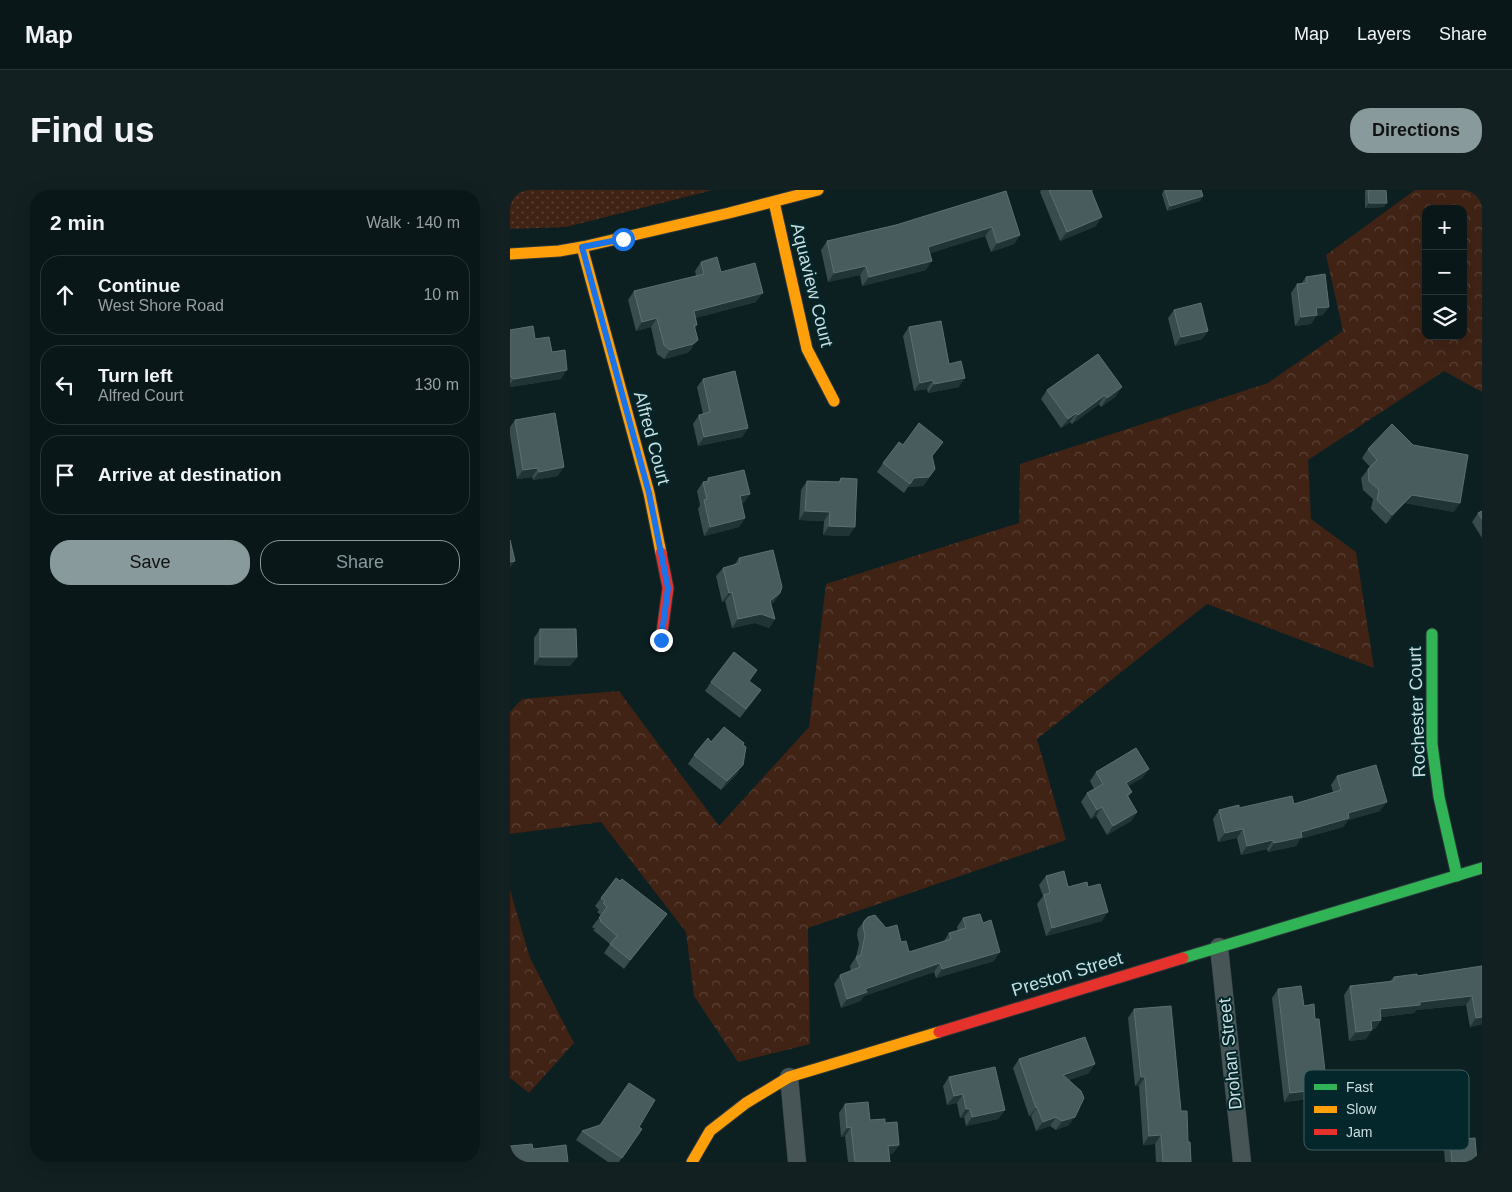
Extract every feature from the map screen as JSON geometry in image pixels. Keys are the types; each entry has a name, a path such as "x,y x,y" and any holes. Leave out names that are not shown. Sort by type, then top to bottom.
{"street":[{"path":"510,254 559,251 582,247 818,190"},
{"name":"Aquaview Court","path":"774,202 807,349 834,401"},
{"name":"Alfred Court","path":"582,247 649,493 668,588 661,640"},
{"name":"Rochester Court","path":"1432,634 1432,744 1439,797 1457,876"},
{"name":"Preston Street","path":"692,1162 710,1131 746,1103 789,1077 1218,946 1482,868"},
{"name":"Drohan Street","path":"1218,946 1242,1162"},
{"path":"789,1077 797,1162"}],"green space":[{"path":"510,190 713,190 566,227 510,229"},
{"path":"1415,190 1482,190 1482,392 1444,371 1308,460 1311,519 1356,552 1374,668 1207,604 1037,739 1066,840 808,928 810,1044 738,1062 694,996 686,932 601,822 510,834 510,712 522,699 619,691 719,826 809,727 826,584 1019,523 1020,464 1268,383 1343,331 1326,255"},
{"path":"510,890 530,958 574,1043 529,1093 510,1078"}],"building":[{"path":"1049,190 1091,190 1102,217 1067,232"},
{"path":"1165,190 1201,190 1203,196 1170,206"},
{"path":"1368,190 1386,190 1387,203 1369,203"},
{"path":"1006,191 1020,235 997,243 992,227 928,247 932,261 869,277 866,266 834,273 827,241 896,225"},
{"path":"717,257 721,272 755,263 763,293 694,311 697,325 694,325 698,340 693,344 670,350 664,345 657,318 642,322 634,291 704,274 701,262"},
{"path":"1325,274 1329,307 1316,308 1317,315 1301,317 1297,284 1307,283 1306,277"},
{"path":"1201,303 1208,331 1181,337 1174,310"},
{"path":"941,321 949,364 961,361 965,378 934,384 933,380 920,383 909,327"},
{"path":"533,326 535,339 549,337 552,352 565,350 567,370 514,379 510,376 510,330"},
{"path":"1098,354 1122,387 1107,398 1105,395 1078,415 1076,413 1068,419 1047,390"},
{"path":"735,371 748,428 704,437 699,415 710,412 703,379"},
{"path":"555,413 564,467 539,472 538,468 523,470 515,420"},
{"path":"919,423 943,442 932,456 935,469 929,477 914,478 910,484 883,463 899,442 903,445"},
{"path":"1392,424 1413,445 1468,455 1460,503 1412,495 1392,515 1377,500 1379,490 1369,481 1368,469 1377,460 1368,449"},
{"path":"744,470 750,494 740,496 745,518 710,527 704,500 707,499 703,482 709,481 708,478"},
{"path":"841,478 857,479 855,527 829,526 830,512 805,511 807,481 840,482"},
{"path":"1482,511 1482,519 1478,513"},
{"path":"510,540 515,561 510,562"},
{"path":"773,550 782,587 780,593 770,601 775,619 761,614 738,619 732,592 729,593 723,568 740,563 739,558"},
{"path":"540,629 576,629 577,657 540,657"},
{"path":"734,652 757,670 749,681 761,690 746,709 711,682"},
{"path":"724,727 744,743 743,745 746,747 743,765 727,781 694,755 708,738 711,742"},
{"path":"1136,748 1149,769 1126,783 1132,792 1127,795 1137,812 1113,826 1102,807 1097,810 1087,793 1103,784 1096,772"},
{"path":"1376,765 1387,802 1348,813 1349,818 1301,832 1302,837 1274,843 1273,840 1247,846 1243,829 1225,833 1219,810 1239,805 1239,808 1292,796 1294,804 1341,790 1337,776"},
{"path":"1064,871 1068,887 1087,882 1088,887 1100,884 1108,912 1052,928 1044,895 1050,893 1046,876"},
{"path":"616,878 620,881 622,879 667,914 630,960 610,944 617,936 599,918 607,907 603,903 605,901 601,898"},
{"path":"980,914 983,923 991,920 1000,952 942,969 940,963 865,989 867,992 847,999 840,975 860,967 856,957 861,955 865,935 864,921 868,917 875,915 886,928 897,925 901,942 906,941 909,952 951,939 949,933 966,928 963,918"},
{"path":"1482,966 1482,1017 1476,1018 1472,996 1420,1002 1420,1005 1380,1009 1381,1020 1371,1021 1372,1030 1356,1032 1350,986 1394,981 1394,977 1417,974 1417,976"},
{"path":"1301,986 1304,1006 1314,1004 1315,1019 1319,1019 1325,1070 1304,1070 1304,1091 1290,1093 1278,989"},
{"path":"1171,1006 1181,1111 1187,1111 1191,1162 1163,1162 1161,1135 1149,1136 1145,1077 1141,1077 1134,1009"},
{"path":"1085,1037 1095,1064 1063,1075 1081,1091 1084,1098 1075,1117 1062,1121 1056,1117 1043,1122 1036,1108 1019,1059"},
{"path":"995,1067 1005,1110 972,1117 970,1109 966,1109 963,1094 954,1096 949,1077"},
{"path":"629,1083 655,1100 639,1127 642,1129 622,1158 582,1131 600,1125"},
{"path":"868,1102 870,1120 885,1119 885,1123 897,1122 899,1145 888,1146 890,1162 855,1162 851,1127 847,1128 845,1104"},
{"path":"1469,1138 1475,1138 1477,1162 1452,1162 1451,1150 1469,1150"},
{"path":"532,1144 533,1149 566,1145 568,1162 510,1162 510,1146"}],"traffic: fast":[{"path":"1432,634 1432,744 1439,797 1457,876"},
{"path":"1183,958 1482,868"}],"traffic: slow":[{"path":"510,254 559,251 582,247 818,190"},
{"path":"774,202 807,349 834,401"},
{"path":"582,247 649,493 661,553"},
{"path":"692,1162 710,1131 746,1103 789,1077 939,1032"}],"traffic: jam":[{"path":"661,553 668,588 661,640"},
{"path":"939,1032 1183,958"}],"route":[{"path":"623,239 582,247 649,493 668,588 661,640"}]}
